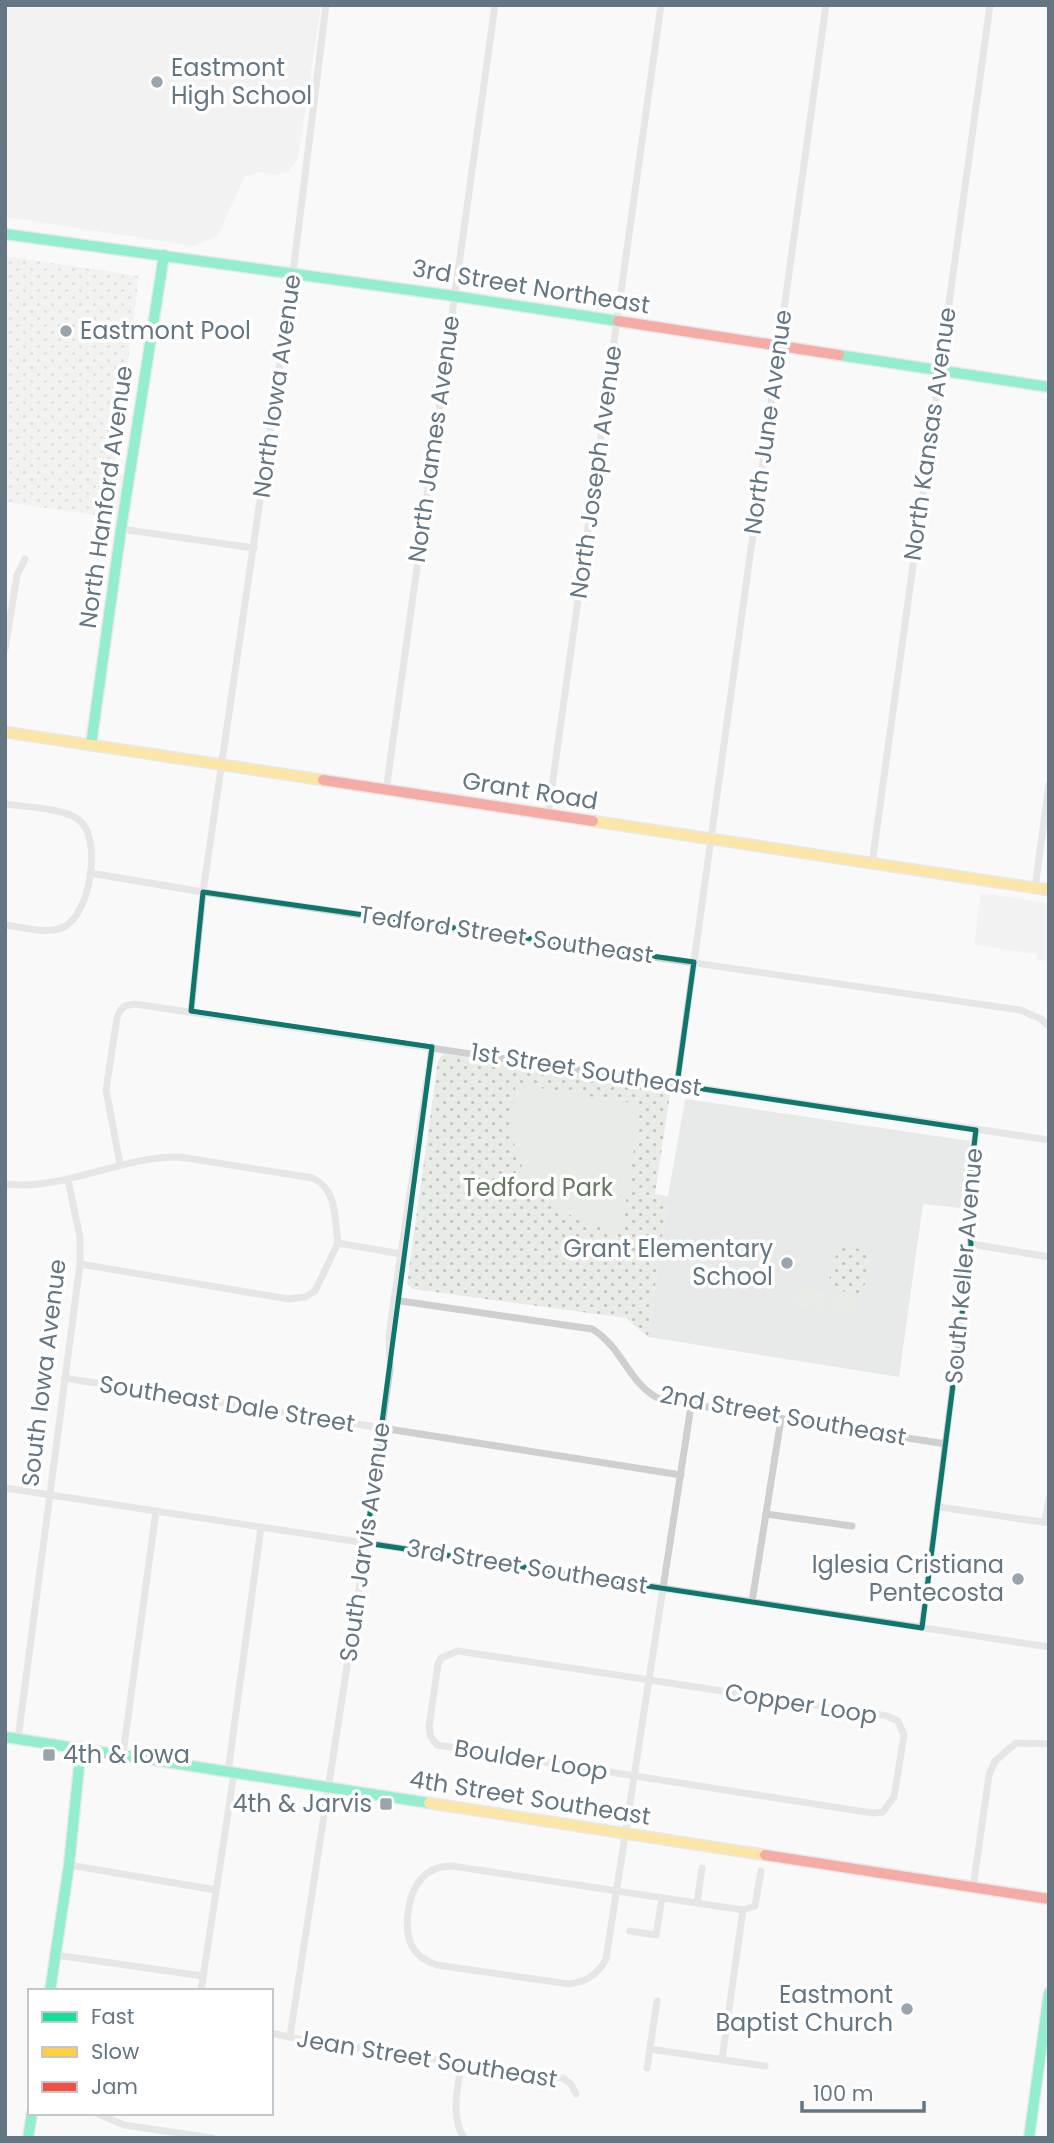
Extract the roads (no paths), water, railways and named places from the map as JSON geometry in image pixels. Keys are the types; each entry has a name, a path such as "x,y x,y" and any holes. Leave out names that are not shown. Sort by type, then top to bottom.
{"street":[{"name":"North Iowa Avenue","path":"223,765 293,273 326,5"},
{"name":"North James Avenue","path":"386,790 495,5"},
{"name":"North Joseph Avenue","path":"548,814 662,5"},
{"name":"North June Avenue","path":"677,1085 826,5"},
{"name":"North Kansas Avenue","path":"872,864 990,5"},
{"name":"3rd Street Northeast","path":"5,234 454,296 1049,387"},
{"name":"North Hanford Avenue","path":"91,745 163,255"},
{"path":"121,529 254,548"},
{"path":"5,649 17,575 25,559"},
{"name":"Grant Road","path":"5,732 1049,891"},
{"path":"191,1011 203,892 223,765"},
{"path":"1035,888 1049,784"},
{"path":"5,804 67,814 78,819 91,838 90,873 80,911 67,926 55,931 5,925"},
{"name":"Tedford Street Southeast","path":"90,873 203,892 1020,1010 1041,1019 1049,1026"},
{"name":"1st Street Southeast","path":"120,1164 106,1090 119,1010 124,1006 144,1004 1049,1140"},
{"name":"South Jarvis Avenue","path":"290,2036 366,1543 390,1369 389,1336 432,1047"},
{"name":"South Keller Avenue","path":"946,1444 971,1244 968,1196 976,1130"},
{"path":"5,1184 39,1185 68,1180 120,1164 160,1157 180,1157 313,1178 325,1184 331,1193 338,1243 316,1291 304,1297 288,1299 80,1264"},
{"name":"South Iowa Avenue","path":"19,1739 80,1264 80,1237 68,1180"},
{"path":"338,1243 401,1254"},
{"path":"971,1244 1049,1257"},
{"name":"2nd Street Southeast","path":"394,1300 592,1329 613,1345 635,1380 650,1394 663,1400 946,1444"},
{"name":"Southeast Dale Street","path":"64,1378 681,1475"},
{"path":"691,1406 633,1776 625,1834 616,1892 606,1959 595,1974 579,1983 564,1984 437,1965 419,1956 408,1940 406,1927 413,1889 425,1874 445,1866 616,1892 743,1910 755,1906 761,1871"},
{"path":"752,1602 781,1419"},
{"path":"922,1628 946,1444"},
{"name":"3rd Street Southeast","path":"5,1488 1049,1647"},
{"path":"939,1507 1047,1523 1049,1499"},
{"path":"123,1754 156,1511"},
{"path":"766,1514 852,1526"},
{"path":"201,1989 261,1527"},
{"name":"Boulder Loop","path":"633,1776 436,1745 429,1727 438,1664 441,1658 458,1651 648,1681"},
{"name":"Copper Loop","path":"633,1776 872,1813 883,1812 894,1797 904,1735 898,1721 887,1716 648,1681"},
{"name":"4th Street Southeast","path":"5,1737 1049,1899"},
{"path":"974,1888 989,1775 995,1761 1016,1743 1049,1744"},
{"path":"51,1989 69,1865 81,1748"},
{"path":"69,1865 216,1890"},
{"path":"696,1903 702,1868"},
{"path":"630,1931 656,1935 662,1898"},
{"path":"722,2059 743,1910"},
{"path":"56,1955 203,1976"},
{"path":"1029,2138 1049,1993"},
{"path":"647,2067 657,2001"},
{"name":"Jean Street Southeast","path":"273,2033 563,2078 571,2084 576,2094"},
{"path":"650,2049 765,2066"},
{"path":"461,2063 456,2113 457,2127 464,2138"},
{"path":"28,2138 32,2115"},
{"path":"101,2115 124,2125 212,2138"},
{"path":"143,2138 145,2128"}],"place":[{"name":"Eastmont High School","path":"157,82"},
{"name":"Eastmont Pool","path":"66,331"},
{"name":"Grant Elementary School","path":"787,1263"},
{"name":"Iglesia Cristiana Pentecosta","path":"1018,1579"},
{"name":"4th & Iowa","path":"49,1755"},
{"name":"4th & Jarvis","path":"386,1804"},
{"name":"Eastmont Baptist Church","path":"907,2009"}],"park label":[{"name":"Tedford Park","path":"538,1188"}]}
